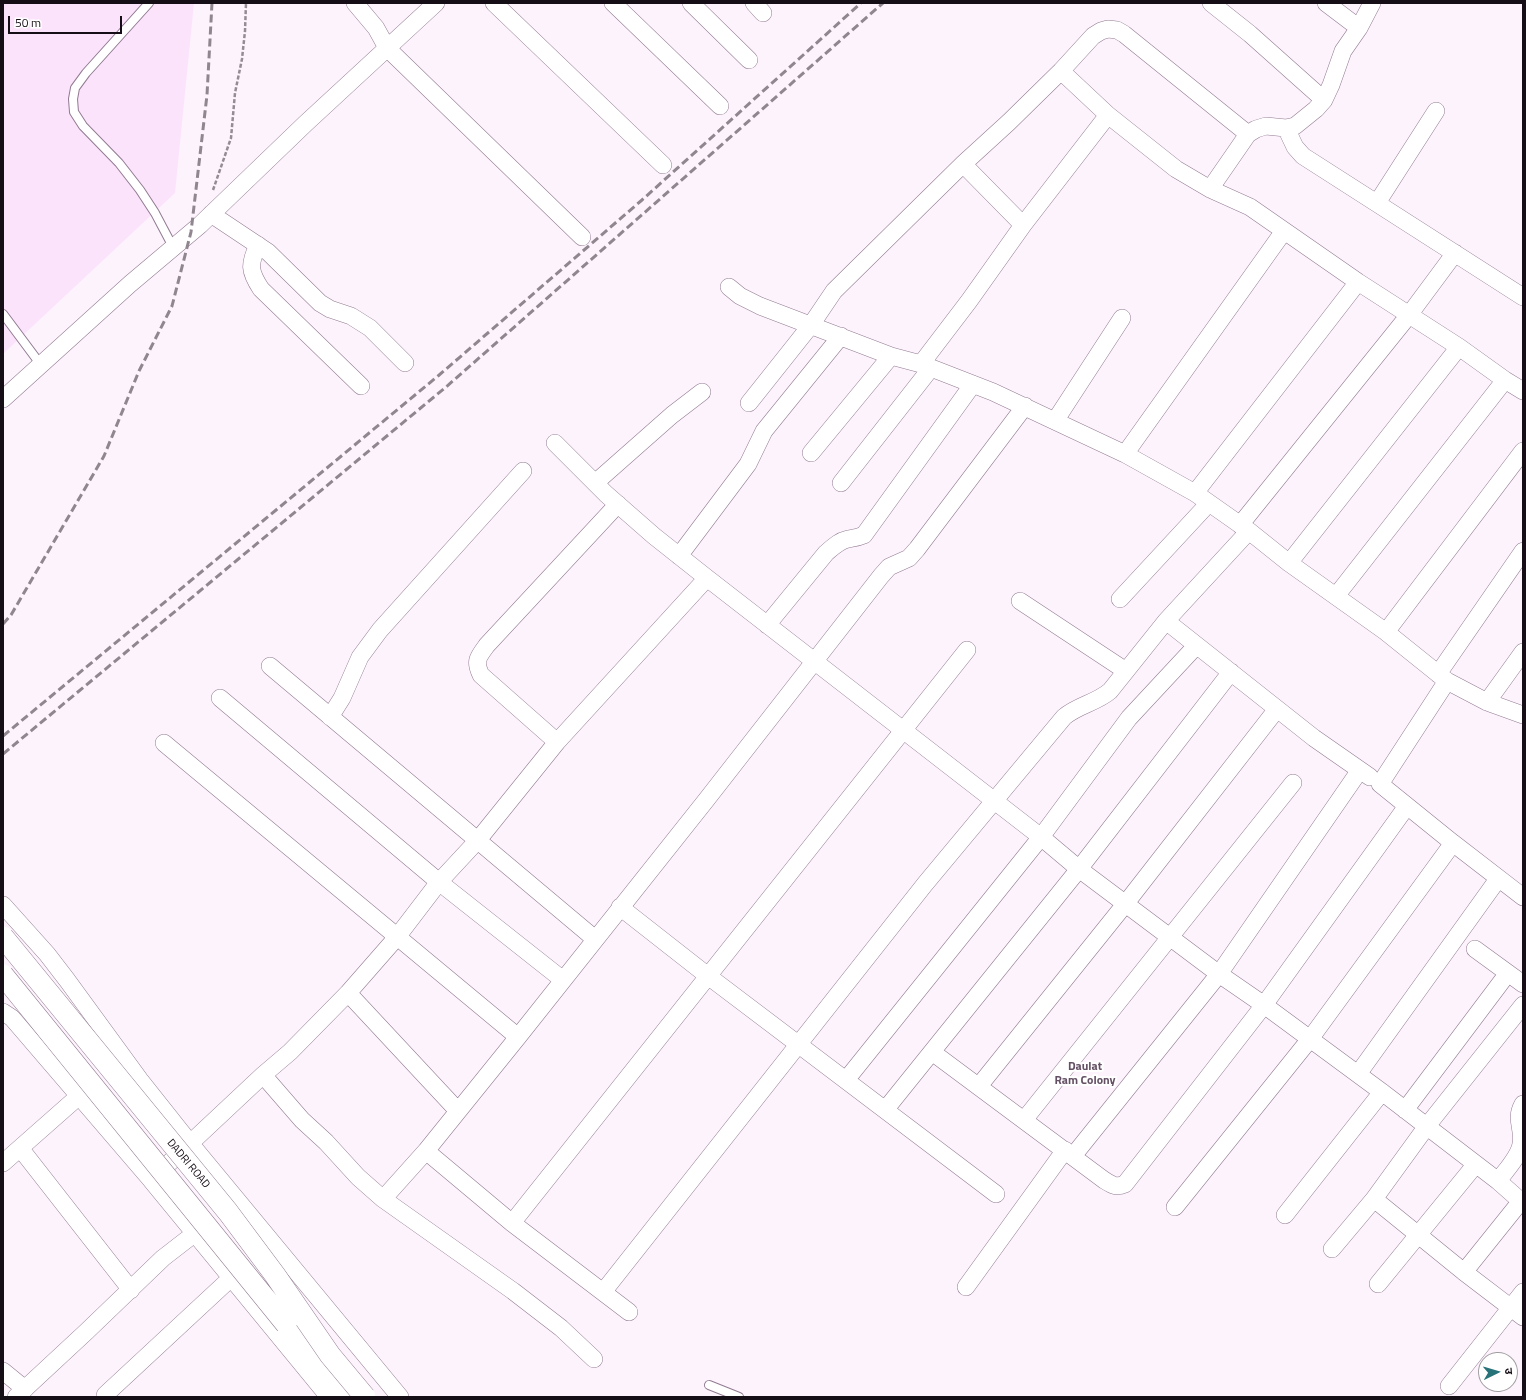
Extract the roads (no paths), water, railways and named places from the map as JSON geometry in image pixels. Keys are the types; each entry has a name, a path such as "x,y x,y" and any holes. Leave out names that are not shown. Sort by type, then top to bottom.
{"street":[{"path":"354,3 376,28 387,48 582,237"},
{"path":"3,399 211,214 305,124 436,3"},
{"path":"494,3 664,165"},
{"path":"614,3 720,106"},
{"path":"691,3 750,60"},
{"path":"1211,3 1250,34 1324,100"},
{"path":"1326,3 1359,28"},
{"path":"1210,189 1248,134 1256,129 1266,126 1286,128 1295,126 1316,109 1324,100 1331,85 1343,50 1359,28 1372,3"},
{"path":"749,403 812,325 834,291 963,164 1010,122 1088,42 1101,31 1108,29 1117,30 1124,34 1248,134"},
{"path":"1061,71 1108,114 1176,169 1210,189 1250,206 1358,282 1459,347 1523,391"},
{"path":"1377,203 1436,111"},
{"path":"841,483 926,366 969,301 1023,225 1108,114"},
{"path":"1286,128 1295,147 1303,156 1523,297"},
{"path":"963,164 1023,225"},
{"path":"211,214 258,245 277,260 320,303 330,309 352,316 370,328 405,363"},
{"path":"1125,454 1284,231"},
{"path":"258,245 252,258 251,271 261,289 361,386"},
{"path":"603,1292 925,884 1064,717 1079,707 1102,698 1110,691 1166,621 1245,528 1455,253"},
{"path":"1194,493 1358,282"},
{"path":"729,287 744,298 760,306 891,356 926,366 972,384 1025,406 1125,454 1194,493 1245,528 1289,563 1386,632 1443,678 1488,702 1523,715"},
{"path":"1055,421 1122,318"},
{"path":"679,556 748,464 764,431 841,336"},
{"path":"1289,563 1459,347"},
{"path":"812,452 891,356"},
{"path":"1336,596 1506,380"},
{"path":"768,625 826,553 836,544 848,539 856,539 864,535 972,384"},
{"path":"595,483 672,415 702,392"},
{"path":"383,1198 426,1152 518,1038 888,567 908,558 917,549 1025,406"},
{"path":"555,443 618,504 707,578 995,801 1079,869 1219,974 1264,1005 1382,1092 1498,1181 1522,1202 1464,1272"},
{"path":"1386,632 1523,451"},
{"path":"330,717 342,698 360,657 380,630 524,471"},
{"path":"1120,599 1209,503"},
{"path":"556,742 481,676 477,667 478,658 487,645 618,504"},
{"path":"1380,784 1443,678 1523,551"},
{"path":"151,1180 263,1075 290,1052 348,993 397,937 439,882 478,840 556,742 707,578"},
{"path":"1020,602 1126,671"},
{"path":"1166,621 1314,738 1380,784 1498,879 1523,896"},
{"path":"846,1080 1041,837 1129,718 1196,646"},
{"path":"512,1223 967,650"},
{"path":"1488,702 1523,652"},
{"path":"270,666 595,939"},
{"path":"885,1110 1079,869 1231,672"},
{"path":"220,698 439,882 563,980"},
{"path":"979,1086 1126,903 1277,709"},
{"path":"164,743 518,1038"},
{"path":"966,1287 1069,1153 1219,974 1360,770"},
{"path":"1024,1120 1294,783"},
{"path":"932,1052 1113,1186 1124,1184 1264,1005 1408,806"},
{"path":"1175,1207 1310,1039 1453,843"},
{"path":"1358,1074 1498,879"},
{"path":"3,905 47,954 140,1080 190,1143 400,1397"},
{"path":"620,907 708,976 996,1194"},
{"name":"DADRI ROAD","path":"3,937 228,1212 275,1275 330,1355 365,1397"},
{"path":"1475,950 1523,984"},
{"path":"1405,1110 1508,974"},
{"path":"3,975 346,1397"},
{"path":"348,993 458,1111"},
{"path":"1332,1249 1374,1199 1427,1126 1523,1005"},
{"path":"3,1013 12,1018 151,1180 329,1397"},
{"path":"263,1075 302,1120 326,1142 358,1176 383,1198 540,1311 561,1328 594,1359"},
{"path":"1285,1215 1382,1092"},
{"path":"3,1163 79,1096"},
{"path":"1498,1181 1520,1149 1521,1138 1518,1114 1523,1104"},
{"path":"20,1148 131,1290"},
{"path":"426,1152 512,1223 629,1312"},
{"path":"1378,1284 1476,1164"},
{"path":"1374,1199 1418,1236 1517,1312"},
{"path":"3,1371 21,1393 163,1258 194,1234"},
{"path":"106,1395 230,1278"},
{"path":"1449,1386 1517,1312 1523,1292"}],"lane":[{"path":"149,3 86,73 76,88 73,99 74,112 83,126 119,163 140,190 155,213 173,247"},
{"path":"3,314 41,365"},
{"path":"709,1385 739,1397"}],"railway":[{"path":"3,624 11,615 104,456 139,371 172,306 191,232 207,95 212,3"},
{"path":"3,736 438,376 642,200 861,3"},
{"path":"3,754 446,387 883,3"}],"district":[{"name":"Daulat Ram Colony","path":"1085,1074"}]}
